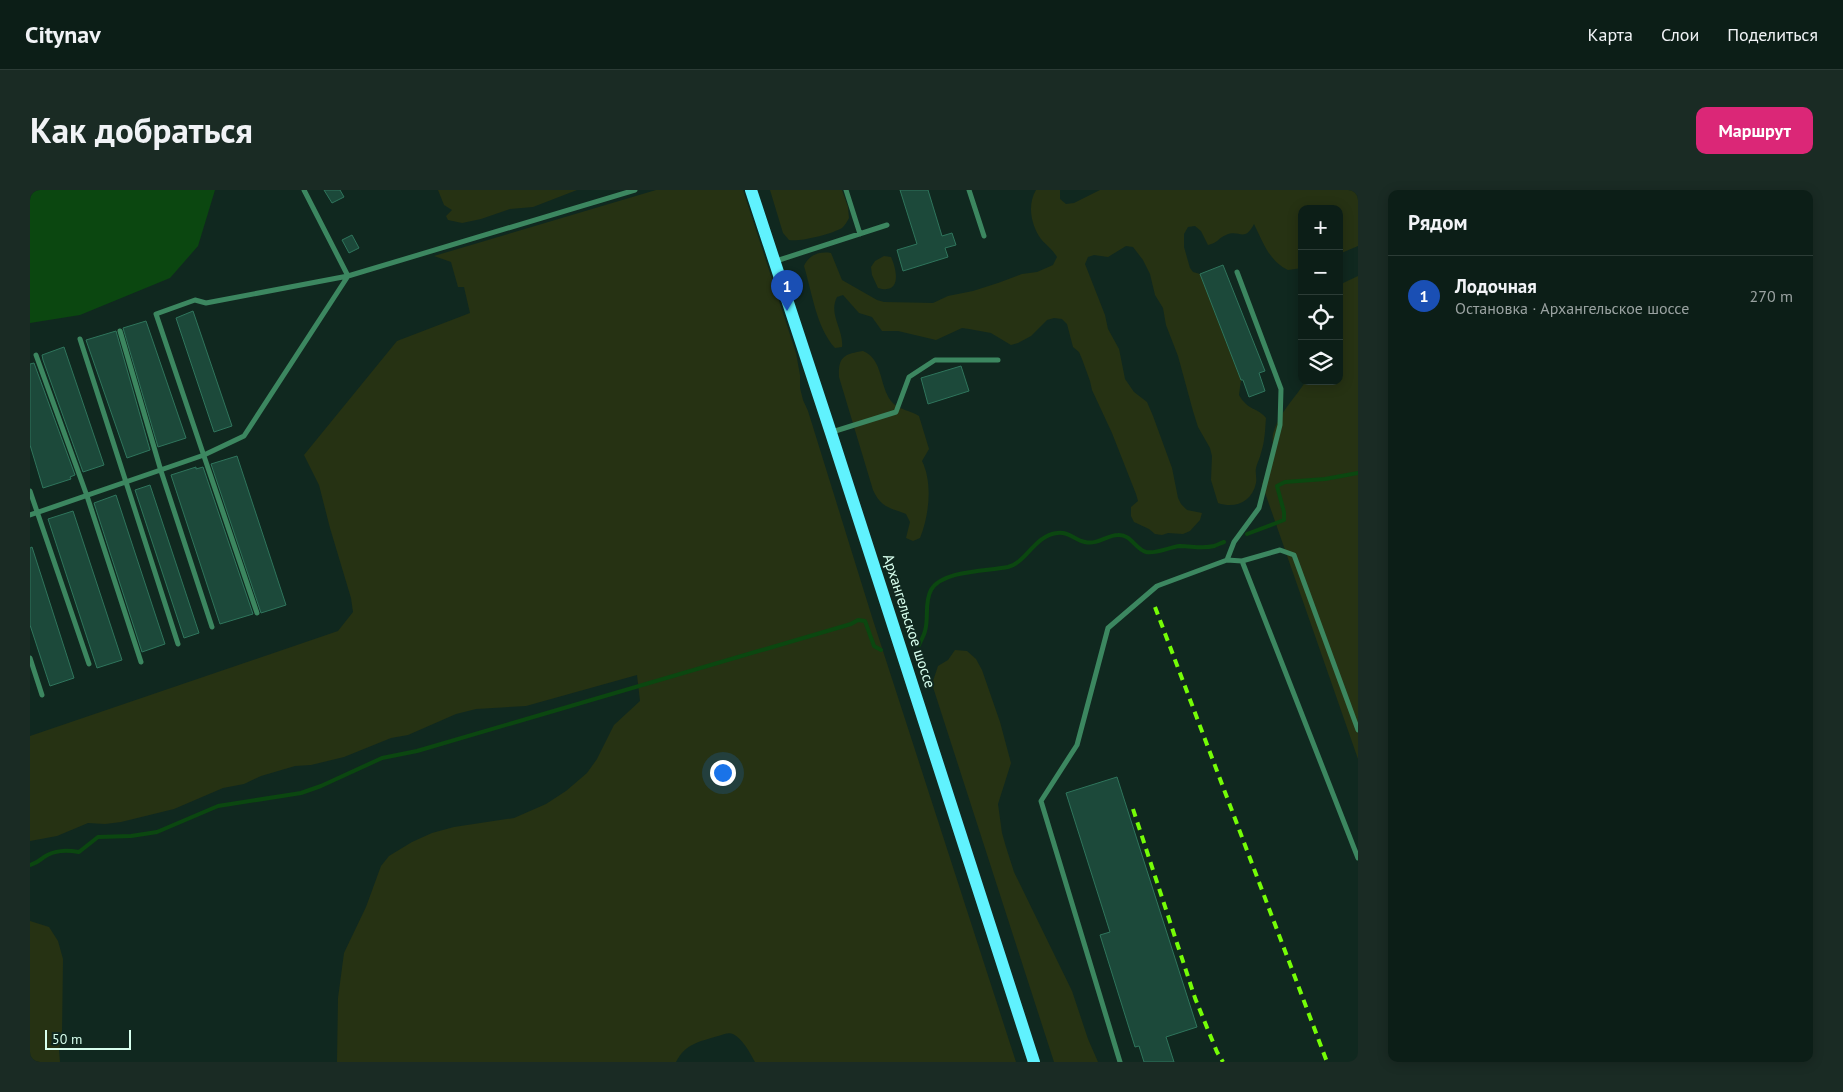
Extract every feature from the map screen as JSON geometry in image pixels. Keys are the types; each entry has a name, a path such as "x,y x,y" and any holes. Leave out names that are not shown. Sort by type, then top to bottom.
{"main road":[{"name":"Архангельское шоссе","path":"751,190 776,262 1034,1062"}],"lane":[{"path":"304,190 348,276"},
{"path":"257,613 156,314 195,300 206,303 348,276 635,190"},
{"path":"846,190 860,234"},
{"path":"969,190 984,236"},
{"path":"776,262 888,225"},
{"path":"1227,560 1234,542 1259,508 1280,425 1282,388 1237,272"},
{"path":"30,515 161,471 204,455 244,436 348,276"},
{"path":"120,331 161,471 212,627"},
{"path":"80,339 178,644"},
{"path":"36,356 87,496 141,662"},
{"path":"831,432 896,412 909,376 934,360 998,360"},
{"path":"30,491 89,664"},
{"path":"1120,1062 1041,801 1077,745 1108,628 1157,586 1227,560 1242,562 1280,550 1294,555 1358,730"},
{"path":"1242,562 1358,858"},
{"path":"30,658 42,696"}],"shaded area":[{"path":"30,190 215,190 198,246 170,278 80,315 30,323"},
{"path":"438,190 577,190 533,207 510,209 462,223 448,220 446,216 452,210 444,205"},
{"path":"656,190 743,190 796,353 803,400 1016,1062 755,1062 740,1039 729,1033 694,1044 684,1051 676,1062 337,1062 338,998 344,953 366,907 381,866 389,856 432,833 454,827 514,818 546,804 566,791 587,773 597,759 614,725 640,701 637,675 526,706 476,709 456,714 408,735 391,738 344,757 311,765 295,766 261,776 244,784 223,788 174,809 121,822 105,824 88,823 57,836 30,841 30,736 338,631 353,612 351,598 319,485 304,455 397,341 470,313 464,287 458,287 451,262 434,256"},
{"path":"770,190 842,190 848,207 849,218 842,228 831,233 808,239 789,240 783,233"},
{"path":"1036,190 1060,190 1060,199 1066,204 1074,203 1100,190 1358,190 1358,246 1343,252 1343,205 1298,205 1298,269 1288,270 1276,262 1267,250 1254,224 1247,233 1226,235 1208,245 1201,231 1195,226 1188,227 1184,234 1184,247 1190,268 1193,272 1200,274 1241,380 1239,395 1246,404 1266,418 1265,436 1256,468 1256,483 1254,490 1247,499 1231,505 1218,503 1211,480 1212,456 1210,448 1198,427 1178,356 1166,325 1163,308 1155,295 1150,274 1143,260 1133,247 1126,246 1108,257 1094,255 1088,257 1085,264 1105,315 1108,329 1119,349 1125,379 1134,392 1147,402 1153,416 1172,468 1178,498 1187,510 1202,513 1200,520 1190,531 1183,534 1155,534 1134,522 1131,516 1131,507 1138,501 1136,494 1112,433 1092,390 1082,359 1079,352 1073,347 1067,324 1062,319 1054,318 1047,320 1031,336 1011,345 991,333 962,328 936,340 898,331 882,331 872,317 859,313 843,295 837,297 834,310 841,334 842,347 835,348 829,340 815,309 804,266 812,257 819,253 831,253 842,280 877,300 884,302 933,303 948,296 973,291 1022,274 1037,272 1053,265 1057,257 1041,239 1031,215 1033,196"},
{"path":"884,256 891,257 896,274 894,285 886,289 878,288 872,275 871,267 875,261"},
{"path":"1358,276 1358,759 1262,484 1273,450 1275,427 1303,385 1343,385 1343,283"},
{"path":"863,351 874,360 891,401 897,406 919,416 929,449 922,461 929,489 926,520 920,538 913,541 906,538 910,522 906,514 883,504 873,490 839,377 841,361 847,355"},
{"path":"955,650 967,651 976,659 982,670 1000,722 1011,763 998,804 1006,847 1014,872 1072,991 1098,1062 1054,1062 932,684 938,666 948,660"},
{"path":"30,921 49,927 58,941 63,959 60,1062 30,1062"}],"building":[{"path":"324,190 340,190 344,197 332,203"},
{"path":"900,190 928,190 942,236 952,233 956,245 945,248 948,257 903,271 897,250 917,244"},
{"path":"352,235 359,248 349,253 342,240"},
{"path":"1223,265 1265,371 1259,373 1265,391 1249,397 1200,274"},
{"path":"193,311 232,426 214,432 176,318"},
{"path":"146,321 186,438 158,447 123,328"},
{"path":"116,331 150,450 127,458 86,340"},
{"path":"64,347 104,465 83,472 42,355"},
{"path":"34,363 75,475 70,477 71,479 43,488 30,445 30,364"},
{"path":"961,366 969,391 928,404 921,378"},
{"path":"237,456 286,605 261,613 211,464"},
{"path":"196,467 196,469 203,467 253,614 220,624 171,475"},
{"path":"150,485 199,633 184,638 135,490"},
{"path":"116,495 165,644 142,652 94,503"},
{"path":"73,511 122,660 97,668 48,519"},
{"path":"32,547 74,678 50,686 30,625 30,548"},
{"path":"1117,777 1197,1027 1166,1037 1174,1062 1144,1062 1139,1046 1135,1047 1100,935 1110,932 1066,793"}],"waterway":[{"path":"1247,534 1284,520 1284,512 1277,486 1285,482 1325,479 1358,473"},
{"path":"919,645 926,626 929,595 937,583 966,572 1008,567 1015,564 1036,544 1049,535 1065,533 1090,543 1114,535 1122,535 1146,552 1180,546 1210,547 1224,542"},
{"path":"30,865 56,852 79,852 98,837 131,836 157,832 218,806 301,793 321,786 382,758 417,751 851,624 858,620 865,621 874,646 881,650"}],"railway":[{"path":"1155,607 1327,1062"},
{"path":"1133,809 1195,998 1223,1062"}],"place":[{"name":"Лодочная","path":"787,311"}]}
